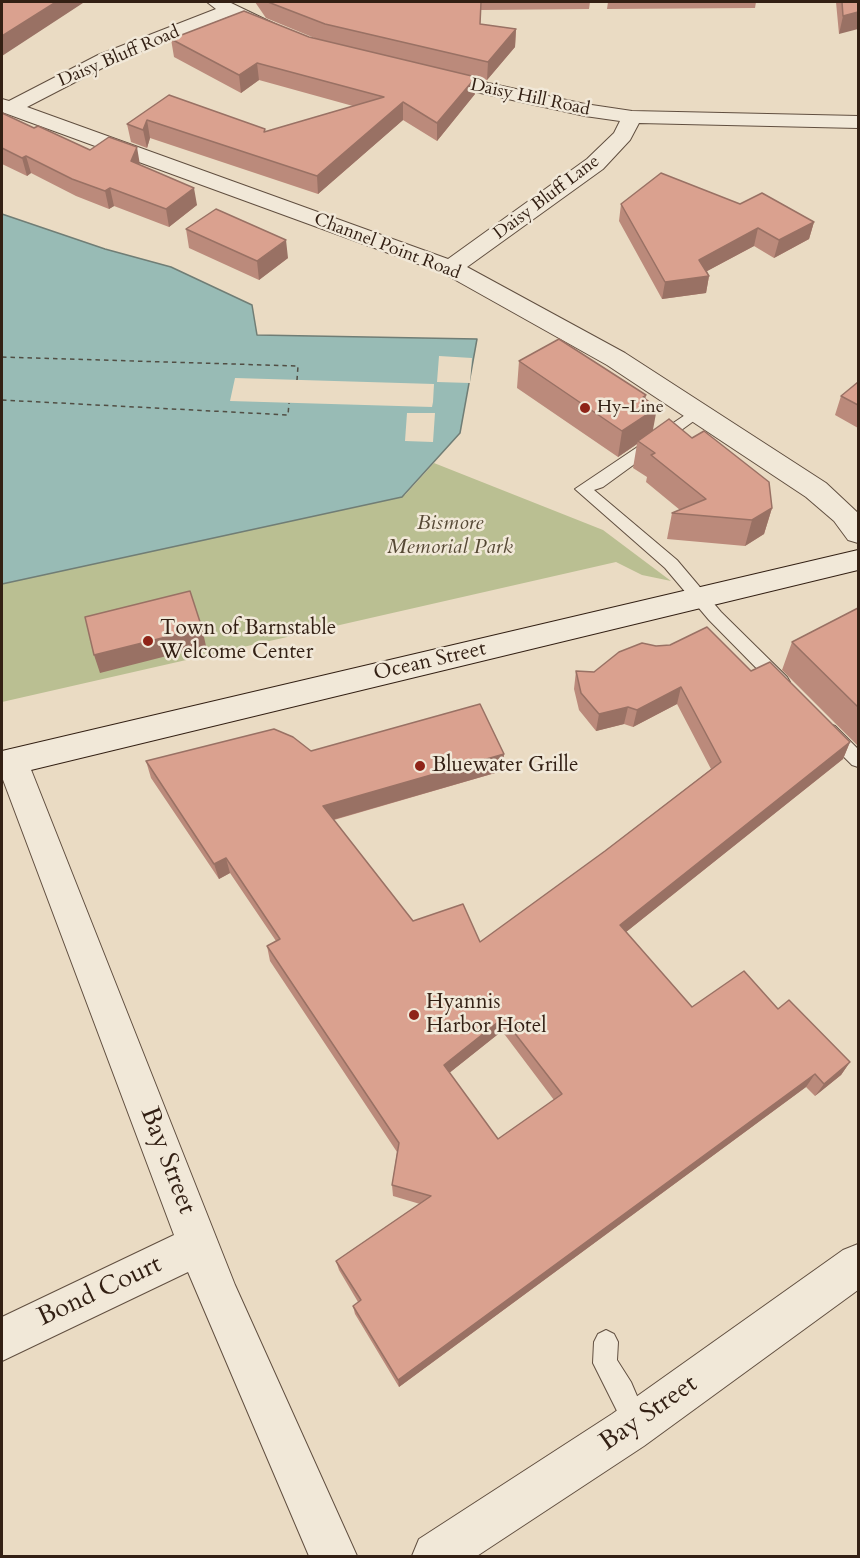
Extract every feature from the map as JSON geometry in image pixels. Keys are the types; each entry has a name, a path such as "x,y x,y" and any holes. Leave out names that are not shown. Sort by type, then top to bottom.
{"street":[{"path":"223,6 290,38"},
{"name":"Daisy Bluff Road","path":"6,107 223,6"},
{"name":"Daisy Hill Road","path":"420,74 585,110 632,117 858,123"},
{"name":"Channel Point Road","path":"6,107 451,268 616,359 816,490 844,514 858,533"},
{"name":"Daisy Bluff Lane","path":"451,268 595,164 623,136 632,117"},
{"name":"Ocean Street","path":"7,763 858,560"},
{"name":"Bay Street","path":"7,763 198,1245 333,1557"},
{"name":"Bond Court","path":"2,1339 198,1245"},
{"name":"Bay Street","path":"436,1557 636,1424 858,1265"}],"lane":[{"path":"697,412 598,483 583,489 671,564 699,597 789,690"},
{"path":"816,718 858,760"},
{"path":"606,1342 605,1363 622,1391 636,1424"}],"green space":[{"name":"Bismore Memorial Park","path":"434,463 603,530 671,581 642,575 616,562 2,702 2,582 405,495"}],"water":[{"path":"2,214 105,249 171,267 252,305 257,335 477,339 460,433 402,497 2,584"}],"pier":[{"path":"439,356 472,358 470,383 437,382"},
{"path":"235,378 434,384 433,402 432,407 230,401"},
{"path":"407,413 435,413 433,442 405,441"}],"building":[{"path":"2,2 56,2 2,36"},
{"path":"268,2 481,2 480,24 516,29 488,62 325,24"},
{"path":"842,2 858,2 858,12 843,16"},
{"path":"244,11 309,37 476,77 437,123 403,102 317,176 147,120 143,130 127,124 169,95 265,129 264,132 384,97 257,63 239,75 171,39"},
{"path":"2,113 34,128 38,126 90,150 109,137 137,147 131,161 194,188 166,209 110,188 105,191 72,179 26,156 22,158 2,148"},
{"path":"661,173 740,204 762,193 814,222 779,240 758,228 699,260 709,276 665,282 621,204"},
{"path":"216,209 286,240 257,261 186,229"},
{"path":"559,339 646,395 643,397 657,408 622,431 519,361"},
{"path":"858,382 858,405 841,396"},
{"path":"669,419 692,438 704,431 769,482 772,508 752,520 672,513 706,499 651,455 655,453 638,441"},
{"path":"190,591 202,628 94,655 85,617"},
{"path":"858,608 858,707 792,642"},
{"name":"Hyannis Harbor Hotel","path":"707,627 751,671 770,662 850,742 620,925 692,1007 744,971 778,1009 789,1000 850,1062 824,1084 815,1074 398,1380 353,1306 361,1300 336,1261 431,1196 392,1185 399,1143 267,946 280,939 226,858 214,864 146,761 274,729 293,737 311,751 480,704 504,754 323,806 413,921 463,904 480,942 605,851 721,762 681,687 637,710 628,707 599,714 581,693 576,671 594,672 619,652 642,643 656,646 670,645","holes":["503,1018 562,1094 498,1139 444,1065"]}],"ferry route":[{"path":"2,357 298,366 297,380"},
{"path":"2,400 288,415 289,403"}],"place":[{"name":"Hy-Line","path":"585,408"},
{"name":"Town of Barnstable Welcome Center","path":"148,641"},
{"name":"Bluewater Grille","path":"420,766"},
{"name":"Hyannis Harbor Hotel","path":"414,1015"}]}
